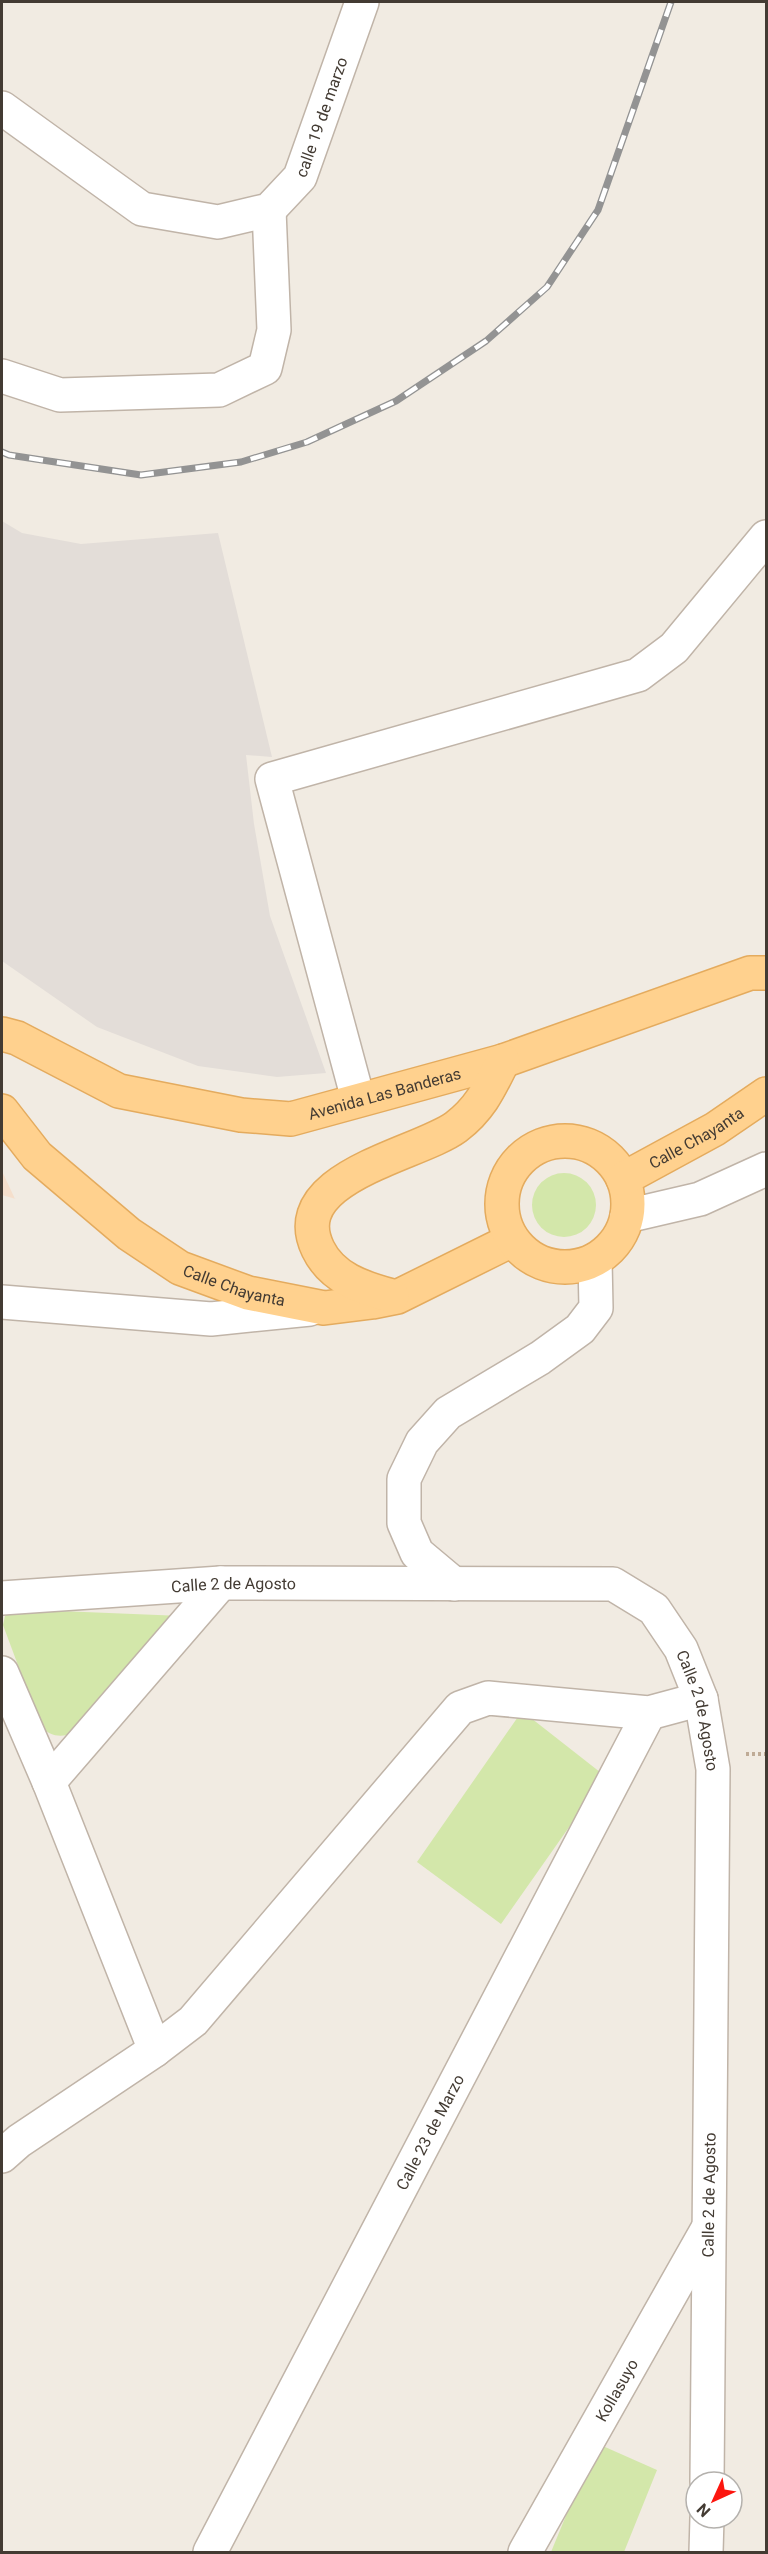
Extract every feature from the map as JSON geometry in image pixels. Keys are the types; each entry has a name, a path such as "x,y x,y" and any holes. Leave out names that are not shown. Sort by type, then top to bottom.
{"main road":[{"name":"Avenida Las Banderas","path":"2,1034 17,1038 119,1090 242,1115 291,1119 503,1061 750,973 766,973"},
{"path":"397,1297 367,1289 342,1277 324,1262 311,1234 315,1211 329,1193 356,1172 424,1144 455,1128 481,1105 503,1061"},
{"name":"Calle Chayanta","path":"623,1179 715,1129 766,1094"},
{"name":"Calle Chayanta","path":"2,1111 37,1156 129,1234 180,1268 248,1293 324,1308 397,1297 512,1240"},
{"path":"562,1141 580,1143 598,1150 612,1163 623,1179 628,1197 627,1216 621,1234 610,1249 595,1260 578,1267 559,1268 541,1263 525,1253 512,1240 504,1222 501,1203 504,1184 512,1168 525,1154 543,1145 562,1141"}],"street":[{"name":"calle 19 de marzo","path":"269,210 300,177 356,5"},
{"path":"2,108 142,209 218,222 269,210 274,330 265,368 219,390 60,395 2,376"},
{"path":"358,1099 272,779 638,675 674,648 766,537"},
{"path":"627,1216 700,1199 766,1169"},
{"path":"454,1584 417,1553 404,1523 404,1479 422,1442 448,1413 540,1358 580,1329 596,1308 595,1260"},
{"path":"2,1302 211,1319 324,1308"},
{"path":"49,1782 221,1583"},
{"name":"Calle 2 de Agosto","path":"2,1598 221,1583 614,1584 654,1609 681,1649 701,1699 713,1769 707,2470"},
{"path":"2,1673 49,1782 155,2050"},
{"path":"2,2156 19,2141 155,2050 193,2021 460,1708 488,1698 649,1713 701,1699"},
{"name":"Calle 23 de Marzo","path":"210,2553 649,1713"},
{"name":"Kollasuyo","path":"525,2553 708,2228"},
{"path":"706,2553 707,2530"}],"shaded area":[{"path":"2,521 22,533 81,544 218,533 272,757 246,755 254,824 270,916 326,1073 277,1077 198,1066 97,1027 2,961"},
{"path":"2,1171 15,1199 2,1195"}],"green space":[{"path":"564,1173 576,1175 587,1182 594,1193 596,1205 594,1217 587,1228 576,1235 564,1237 552,1235 541,1228 534,1217 532,1205 534,1193 541,1182 552,1175"},
{"path":"11,1609 182,1616 73,1733 60,1736 41,1727 3,1625 5,1616"},
{"path":"522,1711 605,1776 501,1924 417,1862"},
{"path":"596,2443 657,2470 624,2552 551,2552"}],"railway":[{"path":"2,452 9,455 141,475 241,462 307,442 396,401 486,341 547,287 598,210 671,2"}]}
